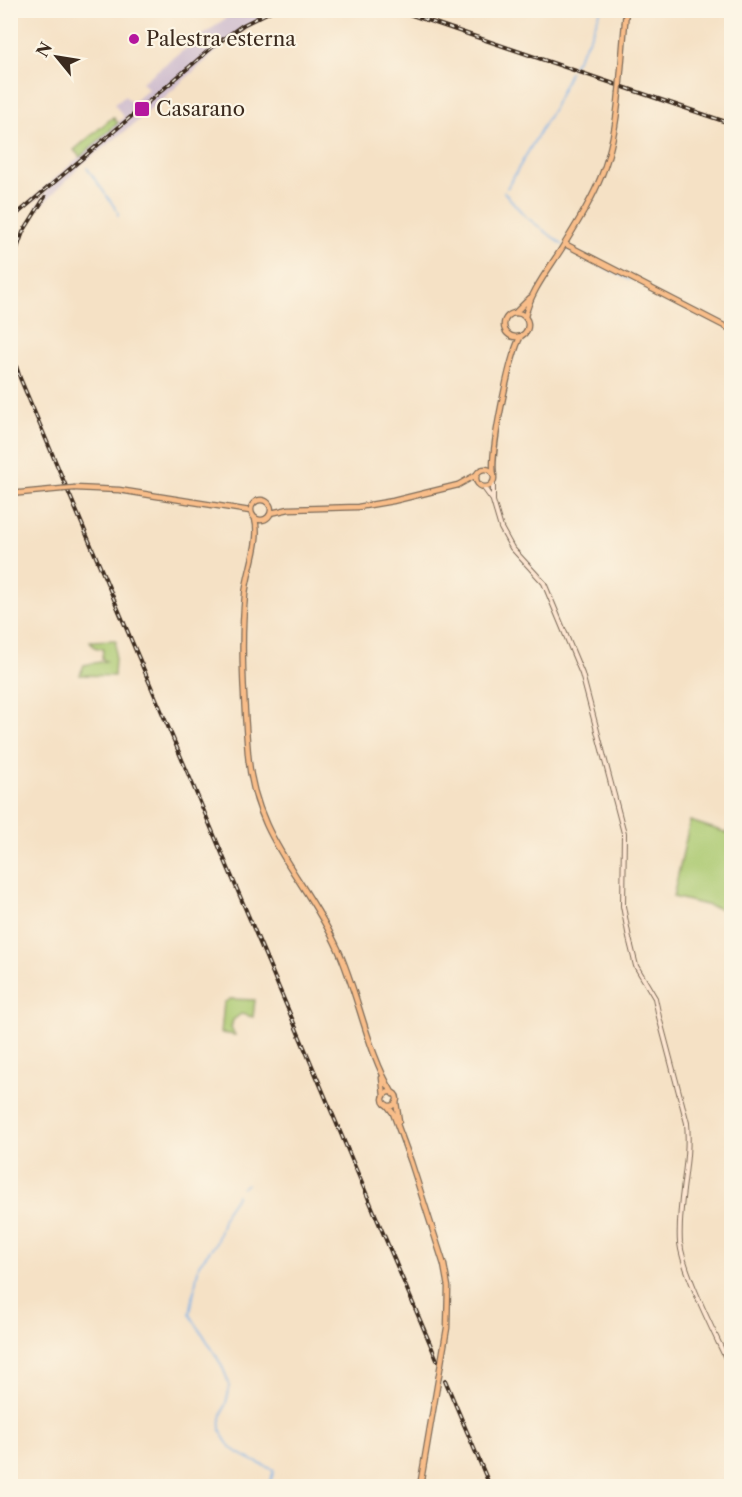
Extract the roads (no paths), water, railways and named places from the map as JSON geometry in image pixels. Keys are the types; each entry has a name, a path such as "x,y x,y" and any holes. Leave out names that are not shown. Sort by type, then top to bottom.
{"main road":[{"path":"512,357 510,335 505,329 505,322 535,291 544,278 605,173 612,151 620,93 626,10"},
{"path":"565,244 732,330"},
{"path":"535,291 525,317 527,329 521,336 512,357 494,455 493,501 496,517 508,541 542,579 552,597 582,674 624,833 623,906 629,938 636,966 657,1006 688,1131 680,1229 682,1256 732,1371"},
{"path":"514,314 525,317"},
{"path":"510,335 521,336"},
{"path":"458,485 484,469 494,455"},
{"path":"484,469 494,475"},
{"path":"476,475 478,484"},
{"path":"484,488 493,483"},
{"path":"255,537 264,520 271,513 289,510 358,507 458,485 478,484 484,488 493,501"},
{"path":"10,494 75,488 119,490 230,506 250,511 255,519 255,537 246,583 243,622 248,754 252,783 270,837 337,947 379,1063 396,1102 401,1132"},
{"path":"230,506 252,504 262,500 289,510"},
{"path":"250,511 252,504"},
{"path":"269,504 271,513"},
{"path":"255,519 264,520"},
{"path":"379,1063 384,1096 401,1132 432,1222 448,1287 447,1328 420,1486"},
{"path":"384,1096 393,1094"},
{"path":"387,1105 392,1106 396,1102"}],"waterway":[{"path":"572,68 590,37 601,10"},
{"path":"507,188 553,109 570,72"},
{"path":"87,168 118,212 118,216"},
{"path":"504,192 525,216 563,245"},
{"path":"567,248 630,280"},
{"path":"242,1188 247,1184"},
{"path":"237,1195 226,1211 216,1243 199,1264 190,1314 228,1380 229,1392 221,1419 224,1439 247,1458 274,1470 269,1486"}],"railway":[{"path":"10,220 215,45 243,25 273,10"},
{"path":"397,10 732,124"},
{"path":"10,268 23,232 45,197"},
{"path":"10,347 20,378 437,1360"},
{"path":"445,1380 490,1486"}],"place":[{"name":"Palestra esterna","path":"134,39"},
{"name":"Casarano","path":"142,109"}]}
